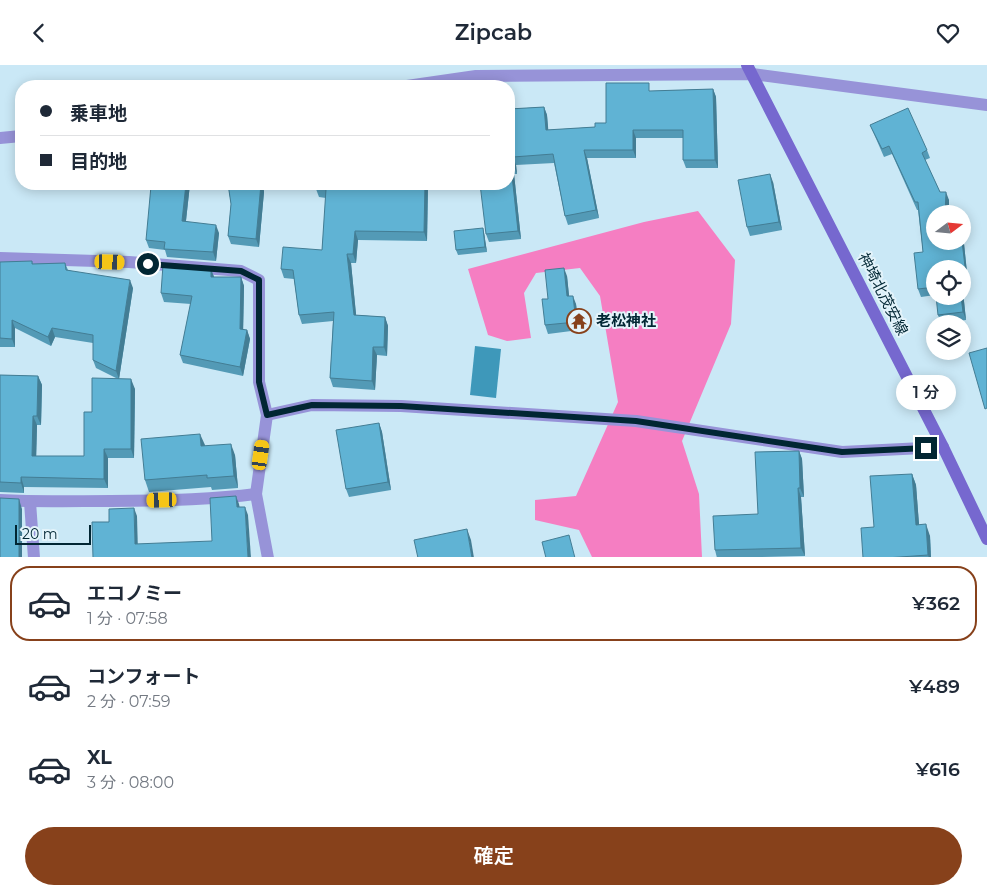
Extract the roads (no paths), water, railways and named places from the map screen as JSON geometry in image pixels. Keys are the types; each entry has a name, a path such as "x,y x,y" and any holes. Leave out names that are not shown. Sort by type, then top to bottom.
{"main road":[{"name":"神埼北茂安線","path":"749,70 943,447 987,539"}],"street":[{"path":"448,80 476,76 749,70 987,105"},
{"path":"0,138 15,137"},
{"path":"0,258 129,262 241,271 259,280 259,382 267,415 256,494 268,557"},
{"path":"267,415 312,405 401,406 636,421 842,452 943,447"},
{"path":"0,500 30,502 146,501 256,494"},
{"path":"30,502 34,557"}],"water":[{"path":"475,346 501,349 496,398 470,395"}],"place":[{"name":"老松神社","path":"579,321"}]}
